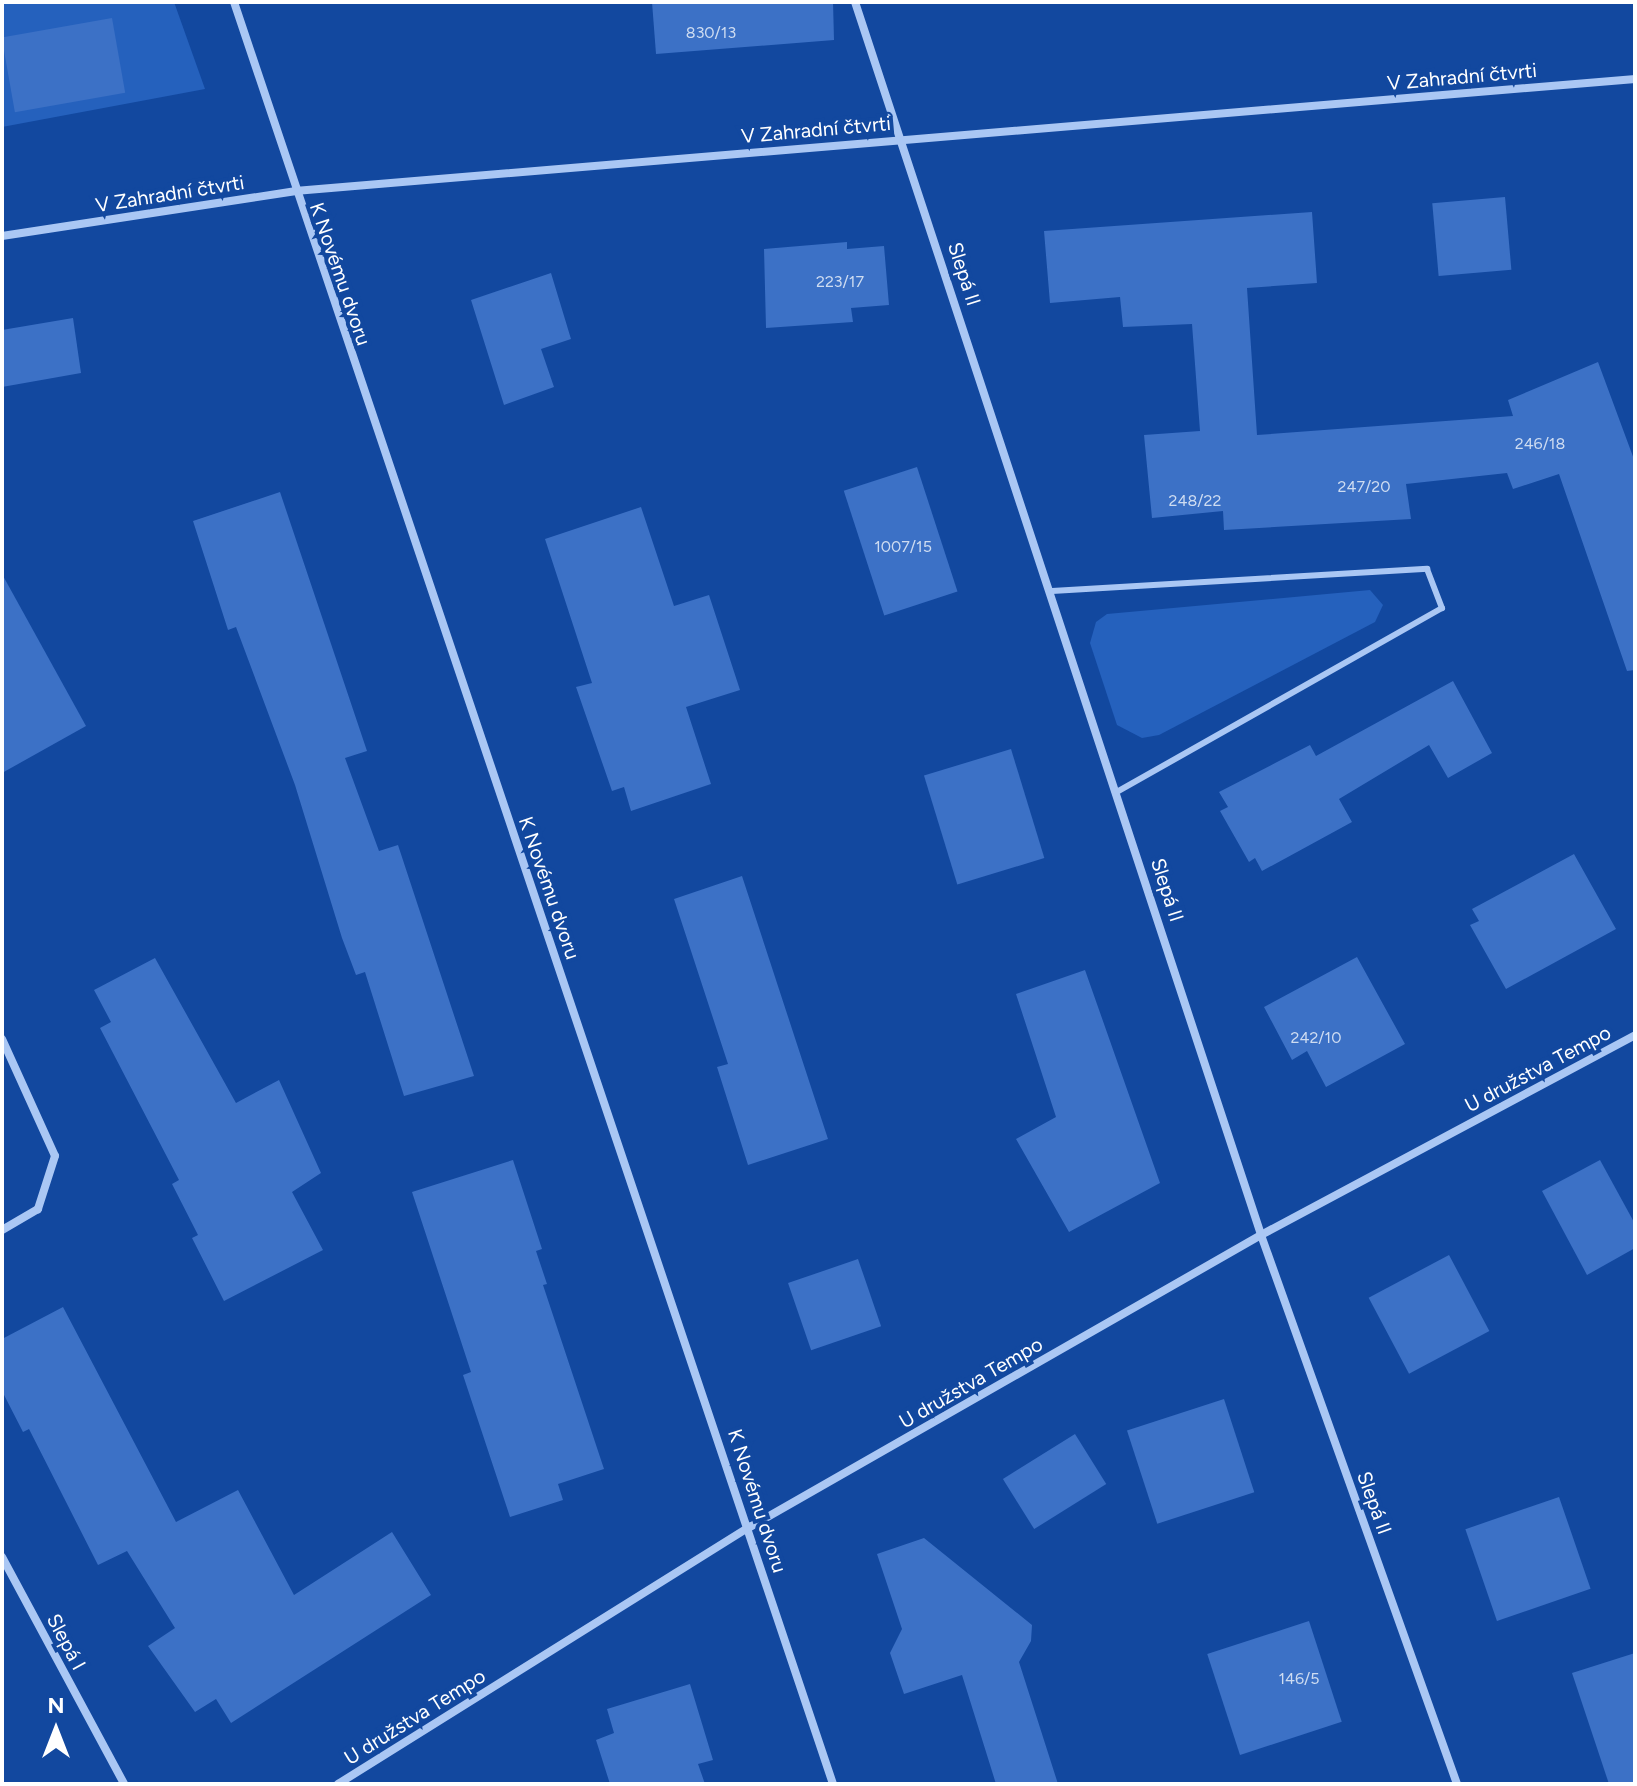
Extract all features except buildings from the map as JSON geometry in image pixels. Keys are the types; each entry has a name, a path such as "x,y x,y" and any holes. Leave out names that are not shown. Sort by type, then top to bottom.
{"street":[{"name":"K Novému dvoru","path":"234,2 295,191 750,1527 833,1784"},
{"name":"Slepá II","path":"855,2 1119,791 1261,1235 1457,1784"},
{"name":"V Zahradní čtvrti","path":"2,236 295,191 1635,79"},
{"name":"U družstva Tempo","path":"338,1784 750,1527 1261,1235 1635,1035"},
{"path":"2,1039 55,1156 38,1209 2,1230"},
{"name":"Slepá I","path":"2,1557 124,1784"}],"lane":[{"path":"1052,591 1427,569 1442,608 1119,791"}],"shaded area":[{"path":"2,2 174,2 205,89 2,127"},
{"path":"1370,590 1383,605 1375,622 1159,735 1142,738 1117,725 1090,643 1096,622 1107,614"}]}
